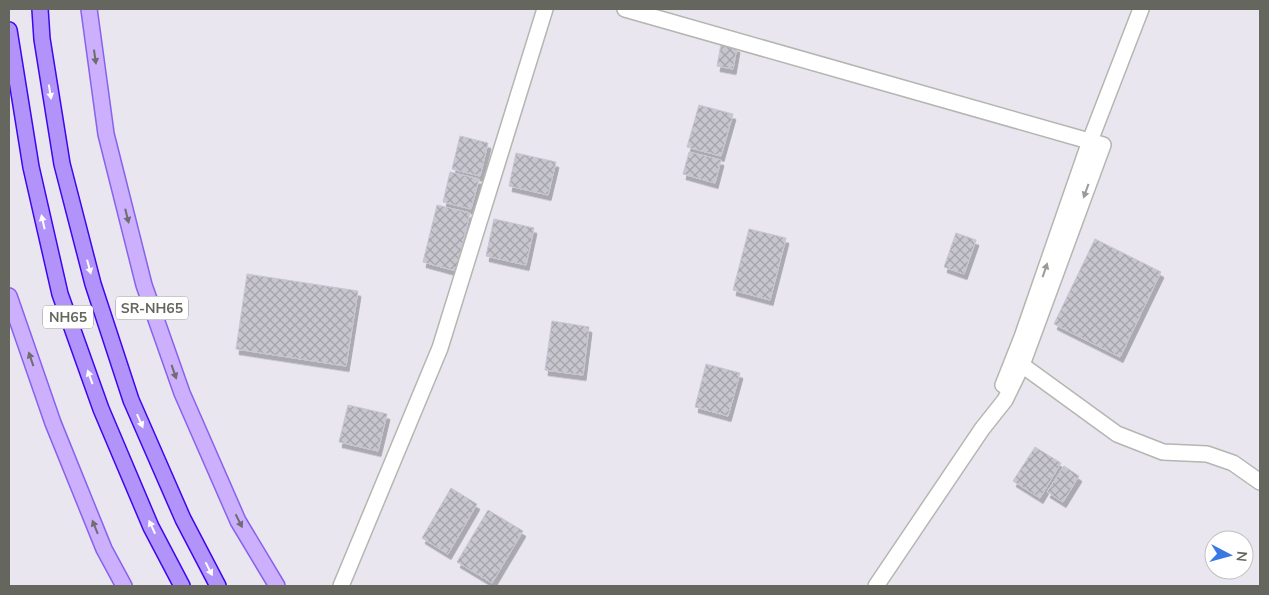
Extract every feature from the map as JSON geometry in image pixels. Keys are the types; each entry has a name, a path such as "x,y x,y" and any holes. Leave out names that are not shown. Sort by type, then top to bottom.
{"highway":[{"name":"NH65","path":"40,9 42,39 62,164 93,284 131,400 183,519 218,586"},
{"name":"NH65","path":"9,30 31,167 60,294 101,409 151,527 182,586"}],"main road":[{"name":"SR-NH65","path":"89,9 106,134 144,285 182,393 238,521 277,586"},
{"path":"9,296 53,424 104,549 124,586"}],"street":[{"path":"341,586 440,348 545,9"},
{"path":"625,9 1096,143"},
{"path":"876,586 982,429 1006,400 1022,365 1141,9"},
{"path":"982,429 998,396 1022,337 1096,143"},
{"path":"1022,365 1117,434 1164,452 1207,454 1233,463 1260,482"}],"building":[{"path":"721,44 737,47 733,69 717,66"},
{"path":"699,105 733,114 721,156 687,147"},
{"path":"460,136 488,143 480,176 452,169"},
{"path":"689,152 721,160 715,183 683,174"},
{"path":"516,153 556,162 548,195 509,186"},
{"path":"450,172 479,179 471,209 443,202"},
{"path":"437,205 470,213 456,271 423,262"},
{"path":"494,219 534,228 526,265 486,256"},
{"path":"749,229 786,238 770,300 733,290"},
{"path":"956,233 976,240 964,274 944,267"},
{"path":"1095,239 1161,272 1120,357 1054,324"},
{"path":"247,274 358,291 346,366 236,349"},
{"path":"552,321 589,327 583,375 545,370"},
{"path":"706,364 740,373 728,416 695,407"},
{"path":"348,405 387,414 378,451 339,442"},
{"path":"1035,447 1061,463 1040,498 1013,481"},
{"path":"1064,466 1079,476 1063,502 1047,492"},
{"path":"451,488 477,504 448,554 422,538"},
{"path":"488,510 523,531 492,583 457,562"}]}
